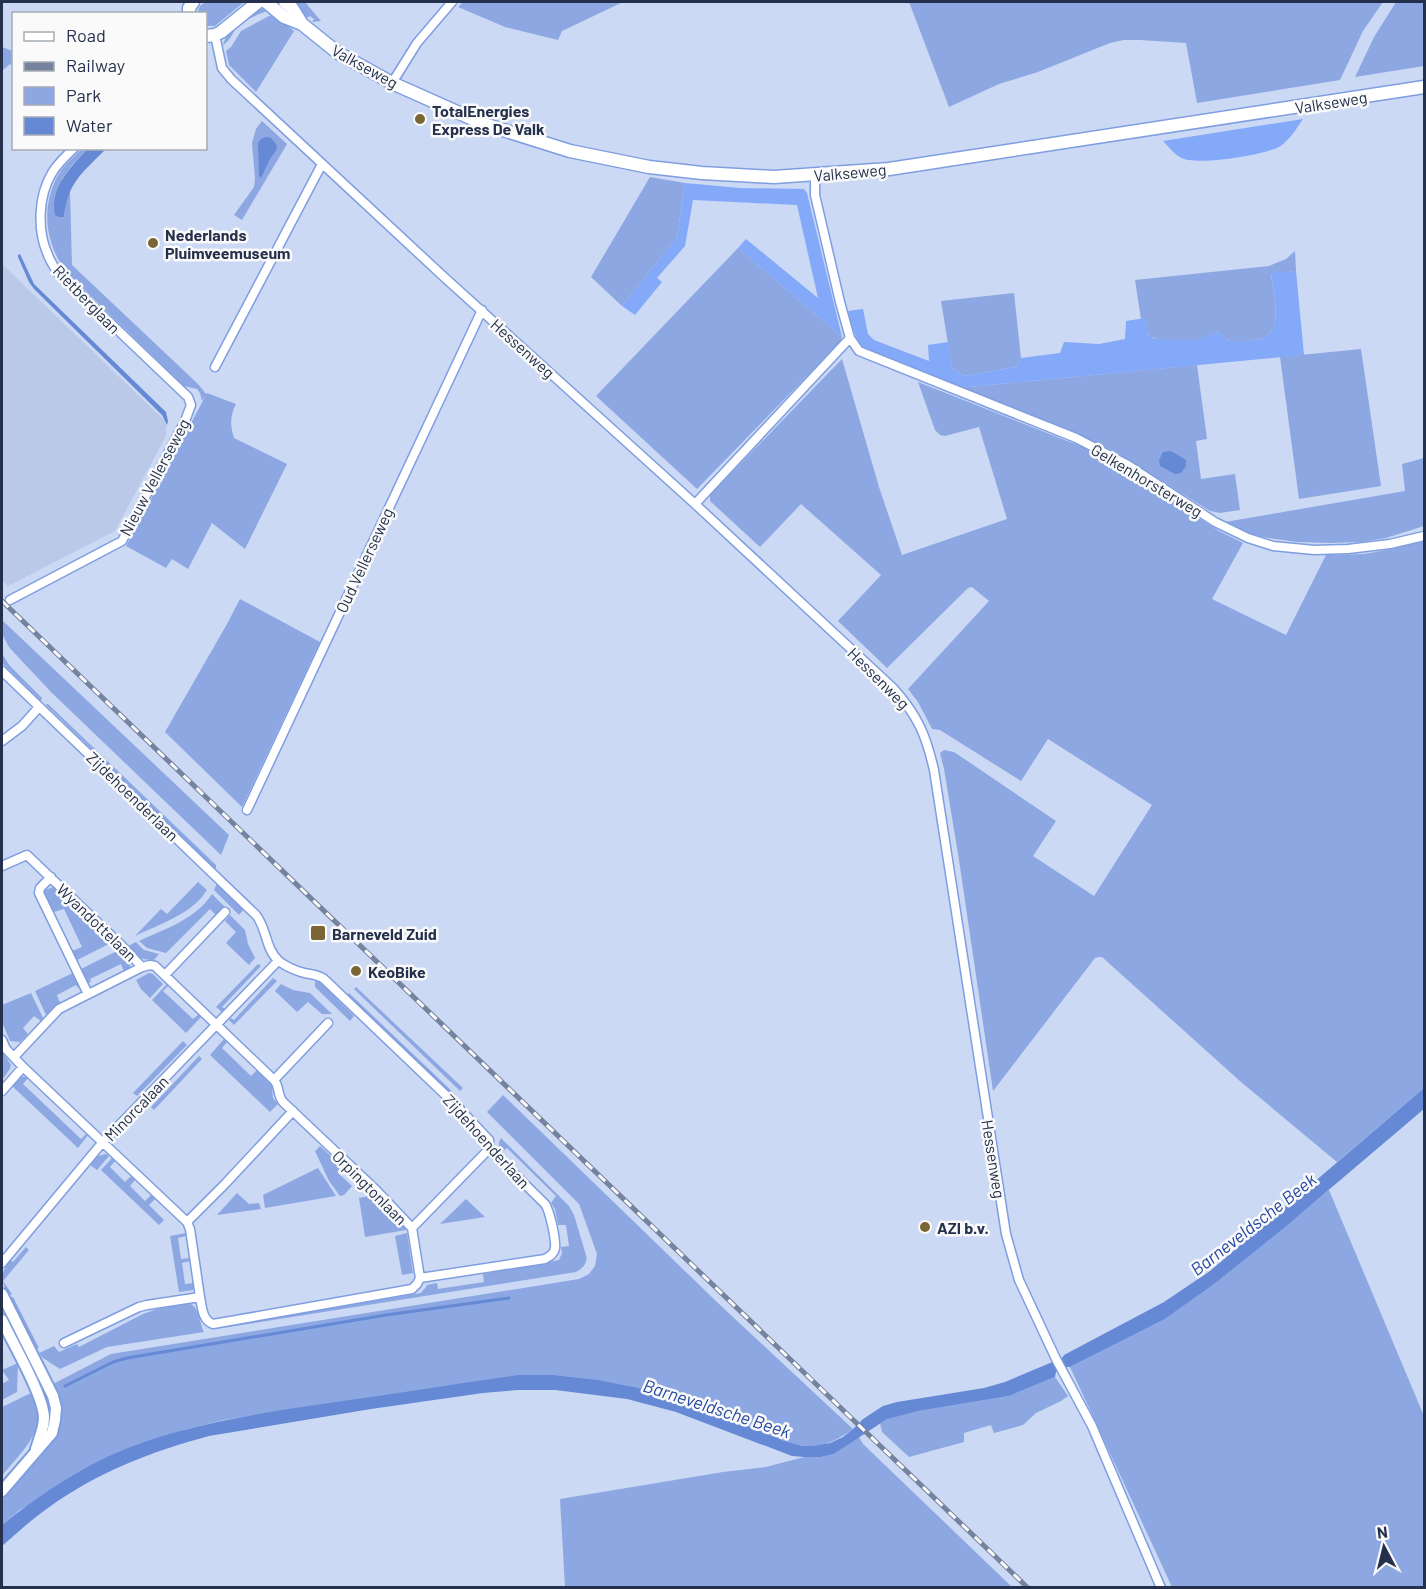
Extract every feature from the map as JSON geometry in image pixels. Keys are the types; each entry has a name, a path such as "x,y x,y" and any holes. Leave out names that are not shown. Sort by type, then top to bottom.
{"main road":[{"path":"210,35 225,29 258,2"},
{"name":"Valkseweg","path":"266,2 285,17 302,24 338,53 392,83 484,124 570,151 662,169 702,173 765,176 815,175 889,169 1425,87"},
{"name":"Valkseweg","path":"285,2 292,8 302,24"}],"street":[{"path":"392,83 417,43 452,2"},
{"name":"Hessenweg","path":"210,35 226,74 695,504 893,688 911,710 928,743 934,770 1006,1234 1019,1280 1056,1359 1092,1426 1161,1587"},
{"name":"Rietberglaan","path":"72,150 52,173 45,189 41,208 41,234 47,254 57,272 188,398"},
{"path":"215,367 322,164"},
{"path":"695,504 850,338 815,195 815,175"},
{"name":"Oud Vellerseweg","path":"247,810 482,310"},
{"name":"Gelkenhorsterweg","path":"850,338 860,351 1076,438 1128,465 1215,522 1248,538 1273,546 1314,550 1390,544 1425,536"},
{"name":"Nieuw Vellerseweg","path":"10,600 122,541 185,421 191,405 188,398"},
{"name":"Zijdehoenderlaan","path":"2,670 256,915 261,921 265,936 278,961 292,969 315,974 324,979 456,1105 489,1140 489,1149 545,1204 550,1213 555,1249 552,1255 545,1259 420,1278 412,1289 213,1324 204,1317 187,1222"},
{"path":"2,741 21,726 39,707"},
{"name":"Wyandottelaan","path":"2,866 27,855 115,938 142,967"},
{"name":"Wyandottelaan","path":"51,877 40,888 39,893 88,994"},
{"path":"165,975 225,912"},
{"name":"Minorcalaan","path":"2,1263 102,1143 278,961"},
{"name":"Wyandottelaan","path":"14,1057 59,1009 150,965 155,966 165,975 216,1026"},
{"path":"274,1080 328,1023"},
{"name":"Orpingtonlaan","path":"216,1026 274,1080 279,1088 280,1098 293,1112 412,1228 420,1278"},
{"path":"2,1040 23,1067 187,1222 293,1112"},
{"path":"2,1091 23,1067"},
{"path":"412,1228 489,1149"},
{"path":"2,1294 53,1396 56,1408 56,1420 52,1433 2,1491"},
{"path":"64,1343 140,1307 200,1297"},
{"path":"2,1320 35,1387 44,1411 42,1430 36,1450"}],"shaded area":[{"path":"1303,119 1290,138 1279,147 1245,156 1214,160 1188,160 1178,156 1163,141"},
{"path":"685,183 740,188 804,189 807,193 842,337 738,248 746,239 818,298 797,205 693,200 685,246 657,278 662,282 635,315 622,306 677,237"},
{"path":"2,264 165,421 166,425 166,436 115,531 8,586 2,580"},
{"path":"1296,271 1304,355 958,388 864,350 856,336 848,311 863,309 868,334 874,340 929,361 928,345 948,342 952,368 964,376 1016,367 1021,358 1060,353 1064,342 1099,344 1125,339 1126,321 1145,318 1148,334 1153,338 1163,340 1195,340 1220,332 1232,342 1261,339 1271,331 1276,316 1271,273"}],"green space":[{"path":"205,2 244,2 215,26 207,26 207,12 197,12"},
{"path":"289,2 305,2 321,21 312,22 314,19 310,16 306,18"},
{"path":"463,2 623,2 562,31 558,40 505,27 458,7"},
{"path":"909,2 1383,2 1363,31 1340,80 1197,103 1186,43 1124,40 1110,43 1038,72 999,84 949,107"},
{"path":"1396,2 1424,2 1424,66 1355,77 1374,37"},
{"path":"262,9 267,11 242,23 223,45 227,35 238,21 247,13"},
{"path":"273,15 294,31 256,92 229,65 226,51 241,31"},
{"path":"2,47 12,51 12,66 10,64 2,71"},
{"path":"262,121 287,144 242,220 234,215 254,187 252,143 256,129"},
{"path":"81,150 88,150 62,179 64,217 65,204 70,191 72,265 206,394 236,404 231,421 234,438 287,464 245,549 212,523 188,569 172,559 166,568 126,546 206,395 202,401 197,389 184,386 69,275 61,264 55,253 48,228 48,202 57,177"},
{"path":"650,177 685,183 677,237 622,306 591,277"},
{"path":"738,248 842,337 840,342 697,489 596,396"},
{"path":"1295,251 1296,271 1271,274 1276,316 1271,331 1262,338 1232,342 1219,332 1196,340 1156,339 1147,331 1145,319 1141,319 1135,280 1269,266 1286,259"},
{"path":"1014,293 1021,358 1016,367 964,376 952,368 941,301"},
{"path":"1361,349 1381,486 1299,499 1280,357"},
{"path":"842,359 879,487 902,555 1007,519 979,427 945,436 940,435 935,430 918,382 1105,458 1219,531 1243,543 1212,599 1286,635 1326,555 1364,554 1392,549 1424,538 1424,1088 1337,1162 1241,1082 1102,957 1095,958 993,1091 959,860 940,753 944,750 954,752 1056,821 1033,856 1094,896 1152,805 1048,739 1021,781 940,730 932,729 918,702 908,689 989,601 972,587 968,588 887,668 838,621 881,575 801,504 760,547 710,501 710,495"},
{"path":"1197,365 1207,439 1196,441 1201,479 1235,474 1240,510 1220,513 1210,511 1112,450 958,388"},
{"path":"1424,458 1424,526 1386,538 1361,542 1329,543 1297,542 1248,535 1225,522 1405,491 1402,464"},
{"path":"240,599 320,642 242,807 165,732"},
{"path":"2,620 229,835 221,855 51,692 20,659 9,647 2,634"},
{"path":"2,654 10,666 42,698 41,701 2,663"},
{"path":"48,704 216,865 216,870 46,705"},
{"path":"198,882 207,890 193,906 175,918 135,936 161,909 167,914"},
{"path":"217,883 244,909 239,915 214,890"},
{"path":"53,887 109,944 77,960 72,951 82,947 64,909 54,912 45,894 45,890"},
{"path":"212,894 225,907 216,915 210,909 166,953 147,948 139,941 189,917"},
{"path":"230,915 245,930 248,944 255,958 249,965 226,943 236,932 225,921"},
{"path":"136,942 144,950 159,954 154,960 142,958 128,946"},
{"path":"117,951 130,961 128,969 124,972 121,964 90,979 91,982 88,983 81,969"},
{"path":"258,964 261,966 222,1007 225,1009 222,1012 216,1007"},
{"path":"75,972 82,986 78,988 76,985 57,995 60,1003 46,1015 35,991"},
{"path":"149,973 163,984 150,998 136,980"},
{"path":"273,978 277,981 234,1025 229,1020 231,1018 234,1020"},
{"path":"315,981 321,983 354,1016 350,1021 315,987"},
{"path":"167,984 169,985 163,991 193,1019 199,1014 202,1016 186,1033 152,1000"},
{"path":"281,984 293,990 310,993 332,1014 322,1014 308,1002 297,1012 275,991"},
{"path":"356,987 463,1088 460,1091 354,989"},
{"path":"31,993 43,1018 41,1021 34,1016 23,1028 28,1034 20,1042 10,1041 2,1022 2,1005"},
{"path":"349,993 456,1095 454,1098 347,995"},
{"path":"224,1039 227,1042 222,1048 251,1076 257,1070 272,1085 273,1098 278,1104 270,1112 210,1055"},
{"path":"183,1041 187,1045 137,1096 133,1093"},
{"path":"2,1051 11,1065 2,1080"},
{"path":"199,1056 202,1059 154,1110 151,1107"},
{"path":"22,1076 28,1078 23,1084 81,1139 86,1134 88,1135 78,1148 11,1085"},
{"path":"503,1095 719,1304 853,1429 829,1443 802,1446 663,1395 610,1383 555,1375 285,1410 224,1420 183,1430 21,1509 2,1525 2,1500 55,1433 53,1384 111,1354 579,1279 589,1274 595,1266 597,1254 579,1204 487,1112"},
{"path":"501,1138 569,1206 574,1215 586,1258 584,1265 576,1272 213,1328 421,1293 427,1285 437,1283 438,1289 484,1282 483,1274 559,1260 562,1253 561,1247 569,1246 566,1225 558,1225 555,1209 551,1203 556,1196 507,1148 499,1153"},
{"path":"320,1146 343,1167 337,1172 352,1186 344,1195 340,1196 329,1181 315,1151"},
{"path":"106,1154 109,1156 97,1170 90,1165 98,1156"},
{"path":"112,1158 115,1161 110,1167 125,1182 131,1176 135,1180 130,1186 145,1201 151,1195 155,1199 149,1205 164,1220 159,1225 101,1170"},
{"path":"318,1168 336,1196 265,1208 263,1195"},
{"path":"1329,1190 1424,1416 1424,1587 1172,1587 1070,1367 1165,1319 1213,1285"},
{"path":"237,1193 249,1204 259,1203 261,1209 217,1215"},
{"path":"374,1195 405,1226 406,1230 365,1237 359,1198"},
{"path":"466,1199 485,1217 440,1224"},
{"path":"186,1233 186,1236 178,1238 181,1259 190,1258 190,1261 182,1263 185,1284 194,1283 193,1290 179,1292 170,1236"},
{"path":"407,1233 413,1273 402,1275 395,1236"},
{"path":"26,1247 29,1250 3,1281 4,1269 10,1260 13,1262"},
{"path":"3,1281 12,1294 9,1295 4,1285"},
{"path":"13,1297 39,1348 36,1349 11,1298"},
{"path":"189,1303 197,1311 204,1332 107,1347 60,1369 39,1353 54,1346 59,1352 77,1344 79,1347 143,1314"},
{"path":"18,1363 17,1392 2,1400 2,1384 9,1380 2,1370"},
{"path":"1055,1377 1068,1396 1036,1413 1023,1425 994,1433 991,1425 964,1433 964,1442 909,1457 882,1432 880,1423 899,1414 1009,1396"},
{"path":"33,1392 38,1406 38,1424 31,1440 2,1476 2,1407"},
{"path":"859,1437 863,1444 1012,1587 565,1587 560,1499 766,1467 804,1457 821,1457 834,1454"}],"water":[{"path":"266,137 271,138 277,149 261,178 259,176 258,143"},
{"path":"87,150 105,150 78,178 69,195 64,217 59,217 55,215 55,196 69,170"},
{"path":"20,254 34,284 166,412 167,425 162,415 34,289 18,257"},
{"path":"1171,451 1186,460 1186,466 1181,473 1175,474 1160,466 1159,460 1163,452"},
{"path":"1424,1088 1424,1109 1285,1227 1213,1285 1165,1319 1056,1372 1055,1377 1009,1396 918,1411 887,1419 834,1454 821,1457 792,1456 676,1412 627,1399 555,1390 483,1393 209,1436 167,1449 125,1464 66,1495 2,1546 2,1525 40,1496 109,1456 162,1436 217,1422 273,1412 519,1375 555,1375 598,1380 649,1390 696,1405 802,1446 830,1443 843,1437 863,1419 883,1406 984,1388 1005,1382 1062,1358 1164,1302 1210,1271"}],"waterway":[{"path":"65,1386 113,1362 127,1358 386,1315 509,1298"}],"railway":[{"path":"2,601 1028,1588"}],"place":[{"name":"TotalEnergies Express De Valk","path":"420,119"},
{"name":"Nederlands Pluimveemuseum","path":"153,243"},
{"name":"Barneveld Zuid","path":"318,933"},
{"name":"KeoBike","path":"356,971"},
{"name":"AZI b.v.","path":"925,1227"}],"water label":[{"name":"Barneveldsche Beek","path":"1253,1224"},
{"name":"Barneveldsche Beek","path":"717,1408"}]}
